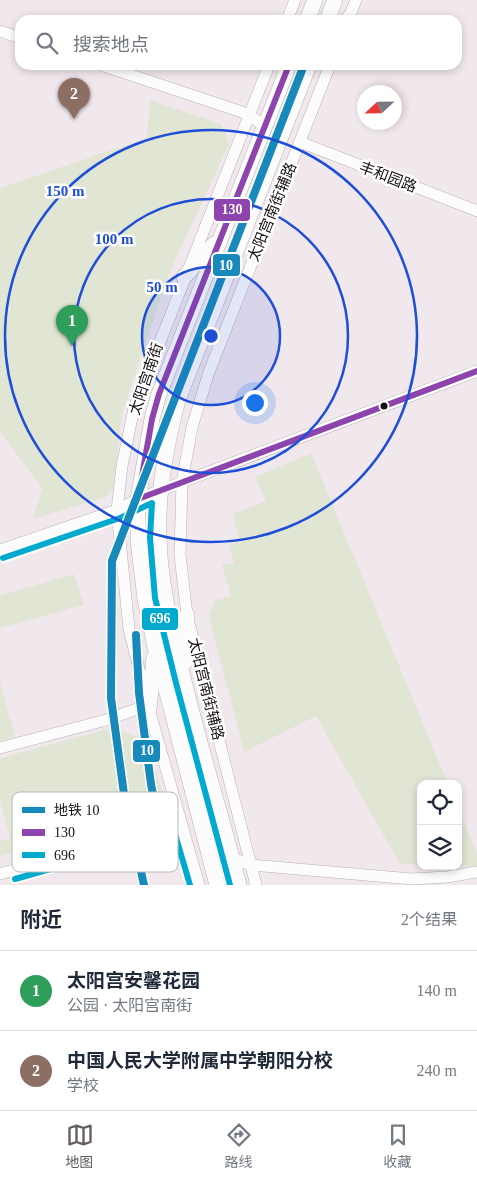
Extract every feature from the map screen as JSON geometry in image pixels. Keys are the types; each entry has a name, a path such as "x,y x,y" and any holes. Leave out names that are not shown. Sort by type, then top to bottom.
{"main road":[{"path":"309,15 314,0"},
{"path":"329,15 335,0"},
{"name":"太阳宫南街","path":"218,885 155,647 144,589 138,540 138,499 159,394 287,70"},
{"path":"238,885 184,681 164,596 158,537 161,490 165,458 178,400 307,70"},
{"path":"300,89 313,70"},
{"path":"184,277 220,238"},
{"path":"184,681 187,615"},
{"path":"148,707 155,647"}],"street":[{"path":"289,15 295,0"},
{"path":"350,15 356,0"},
{"path":"0,31 15,36"},
{"path":"116,70 249,115 264,126"},
{"name":"太阳宫南街","path":"148,707 128,629 117,510 122,466 134,408 267,70"},
{"name":"太阳宫南街辅路","path":"256,885 187,615 180,555 182,482 192,427 209,372 328,70"},
{"name":"丰和园路","path":"300,142 477,211"},
{"path":"0,550 117,510 161,490 477,371"},
{"path":"0,748 148,707 172,792"},
{"path":"178,812 199,885"},
{"path":"232,858 251,865 412,878 447,877 477,872"}],"green space":[{"path":"150,100 221,124 229,144 167,278 122,414 113,489 103,498 33,519 42,488 0,432 0,188 147,138"},
{"path":"311,453 446,780 417,780 417,865 400,864 316,716 244,752 209,616 215,600 231,596 222,565 234,563 229,546 239,540 233,514 266,501 255,477"},
{"path":"74,574 84,605 0,628 0,595"},
{"path":"0,681 15,737 0,741"},
{"path":"112,728 146,740 162,790 161,792 12,792 12,853 0,856 0,841 10,838 0,799 0,758"},
{"path":"462,817 477,853 477,866 462,866"}],"metro line":[{"name":"10","path":"124,792 111,698 112,561 302,70"},
{"name":"10","path":"136,635 139,693 152,792"},
{"name":"10","path":"141,872 144,885"}],"transit line":[{"name":"130","path":"138,499 152,419 159,394 287,70"},
{"name":"130","path":"138,499 477,371"},
{"name":"696","path":"3,558 120,518 152,503 150,538 155,598 230,885"},
{"name":"696","path":"178,844 190,885"},
{"name":"696","path":"15,879 40,872"}],"place":[{"name":"中国人民大学附属中学朝阳分校","path":"74,119"},
{"name":"太阳宫安馨花园","path":"72,346"}]}
